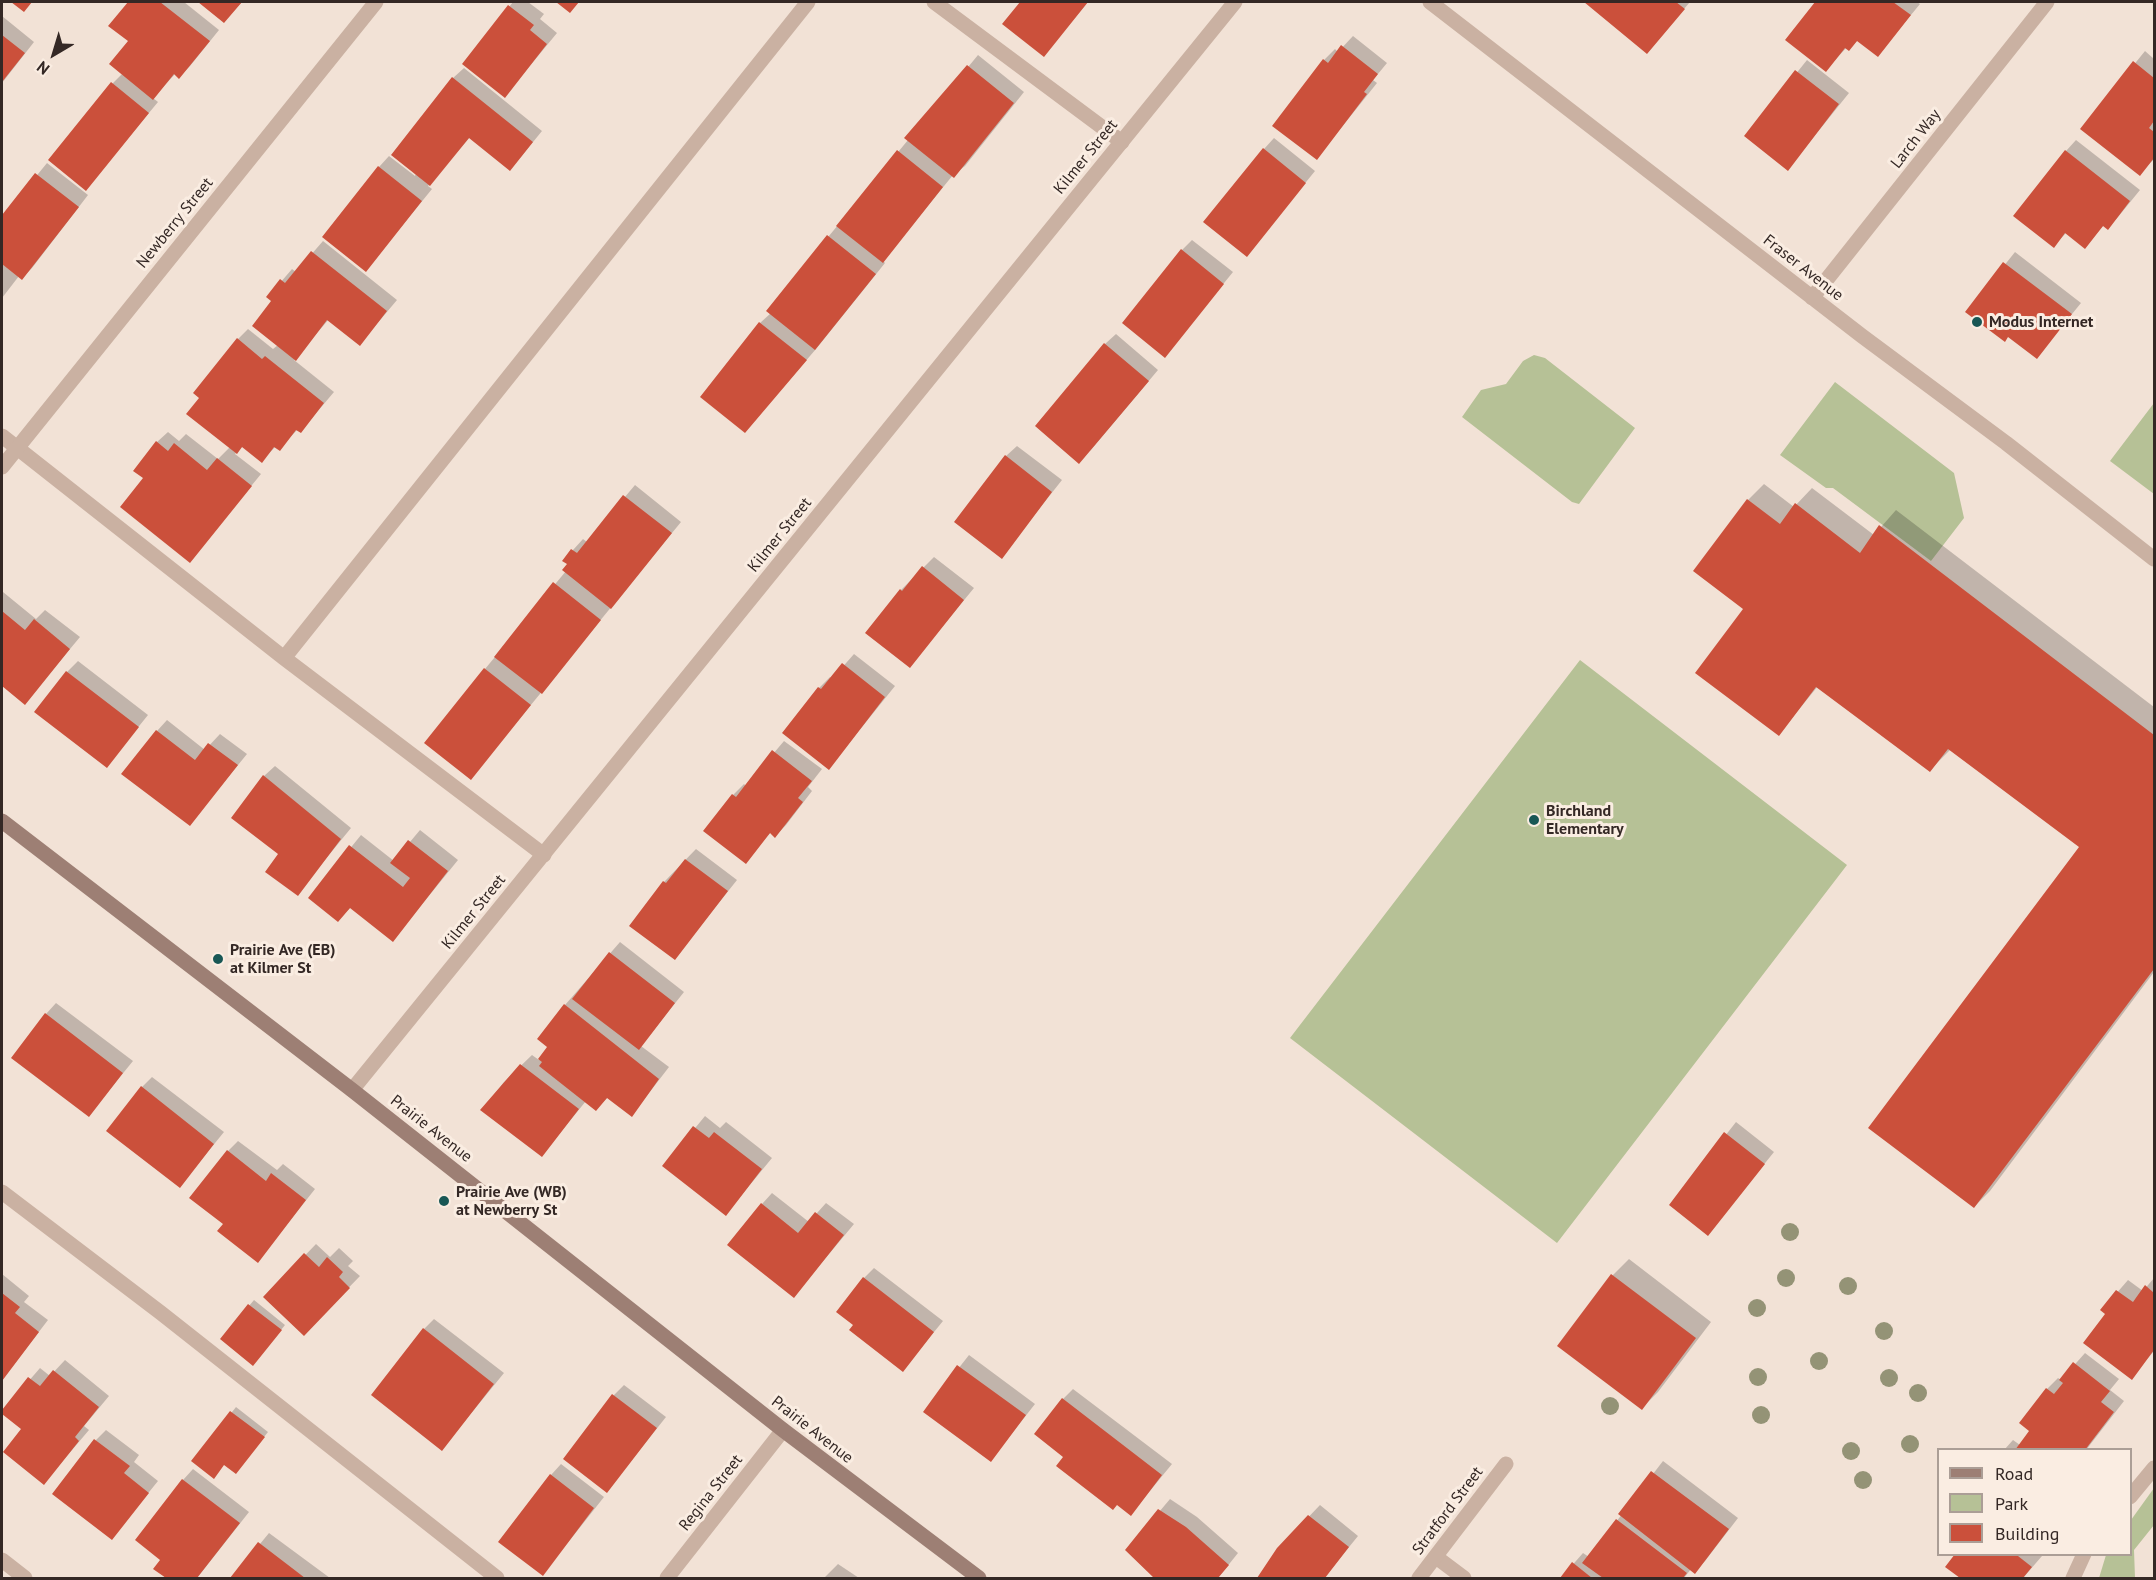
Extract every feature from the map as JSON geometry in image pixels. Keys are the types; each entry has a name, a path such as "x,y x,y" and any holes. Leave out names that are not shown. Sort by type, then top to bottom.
{"main road":[{"name":"Prairie Avenue","path":"2,821 352,1090 783,1430 979,1578"}],"street":[{"name":"Newberry Street","path":"2,467 376,2"},
{"path":"284,658 808,2"},
{"path":"934,2 1122,142"},
{"name":"Kilmer Street","path":"352,1090 1235,2"},
{"name":"Fraser Avenue","path":"1430,2 2154,559"},
{"name":"Larch Way","path":"1812,298 2048,2"},
{"path":"2,436 284,658 544,855"},
{"path":"2,1192 161,1313 497,1578"},
{"name":"Regina Street","path":"667,1578 783,1430"},
{"name":"Stratford Street","path":"1419,1578 1506,1464"},
{"path":"2132,1495 2154,1468"},
{"path":"2073,1578 2083,1556"},
{"path":"1436,1557 1464,1578"},
{"path":"2,1560 25,1578"}],"green space":[{"path":"1534,355 1545,358 1635,428 1579,504 1572,502 1462,417 1481,390 1506,384 1523,361"},
{"path":"1835,382 1954,473 1964,518 1931,561 1833,488 1826,488 1780,455"},
{"path":"2154,403 2154,494 2110,461"},
{"path":"1580,660 1847,865 1557,1243 1290,1038"},
{"path":"2154,1488 2154,1525 2134,1550 2135,1578 2099,1578 2106,1556 2132,1556 2132,1519"}],"building":[{"path":"11,2 32,2 24,12"},
{"path":"128,2 160,2 210,41 179,79 174,74 153,100 109,64 128,41 108,26"},
{"path":"198,2 242,2 224,23"},
{"path":"556,2 579,2 570,13"},
{"path":"1020,2 1088,2 1044,57 1002,24"},
{"path":"1584,2 1676,2 1685,9 1647,54"},
{"path":"1815,2 1893,2 1911,15 1878,57 1857,41 1849,51 1845,48 1826,72 1785,40"},
{"path":"508,5 534,25 530,30 547,44 505,98 462,64"},
{"path":"2,35 25,53 2,82"},
{"path":"1341,45 1378,74 1364,92 1367,94 1317,160 1272,126 1323,59 1328,63"},
{"path":"2133,61 2154,78 2154,121 2149,128 2154,132 2154,158 2140,176 2080,129"},
{"path":"967,65 1014,103 954,178 904,138"},
{"path":"1795,70 1839,104 1788,171 1744,136"},
{"path":"452,77 533,142 510,171 469,138 430,186 391,155"},
{"path":"111,82 149,113 86,191 48,160"},
{"path":"1263,148 1306,183 1247,257 1203,222"},
{"path":"897,150 943,187 883,263 836,226"},
{"path":"2065,150 2130,201 2108,230 2103,226 2085,249 2065,233 2054,248 2013,216"},
{"path":"378,166 422,201 366,272 322,237"},
{"path":"35,173 79,207 22,280 2,264 2,215"},
{"path":"827,235 876,274 815,350 766,311"},
{"path":"1181,249 1224,284 1165,358 1122,323"},
{"path":"311,251 387,311 360,346 327,320 296,361 252,326 271,301 266,297 280,279 285,283"},
{"path":"2003,262 2072,314 2037,359 2008,337 2005,342 1965,312"},
{"path":"759,322 807,360 745,433 700,397"},
{"path":"237,338 262,359 265,356 324,403 301,433 296,430 280,451 274,447 262,463 242,447 237,454 186,414 199,398 193,393"},
{"path":"1104,343 1149,381 1079,464 1035,426"},
{"path":"156,441 168,451 174,443 207,470 217,458 252,486 190,563 120,507 143,478 133,471"},
{"path":"1005,455 1052,492 1002,559 954,522"},
{"path":"623,495 672,533 611,609 562,570 567,564 562,561 571,549 577,553"},
{"path":"1747,499 1780,524 1795,503 1860,553 1879,525 2154,735 2154,969 1974,1208 1868,1128 2079,847 1948,749 1930,772 1816,687 1779,736 1695,673 1743,609 1693,571"},
{"path":"922,566 964,600 910,668 865,633 900,589 902,591"},
{"path":"553,582 601,620 542,694 494,657"},
{"path":"2,611 25,630 34,619 70,649 25,705 2,686"},
{"path":"842,663 885,697 829,770 782,733 818,687 821,689"},
{"path":"484,668 531,705 471,780 424,743"},
{"path":"66,671 139,727 107,768 34,712"},
{"path":"156,730 195,760 208,743 238,765 190,826 121,774"},
{"path":"772,750 812,781 798,798 803,802 775,838 770,833 746,864 703,831 732,794 736,797"},
{"path":"263,775 341,839 298,896 265,872 278,854 231,818"},
{"path":"408,840 448,871 393,942 350,908 338,922 308,898 349,845 403,887 410,878 390,863"},
{"path":"685,859 728,891 675,960 629,926 663,881 666,883"},
{"path":"609,952 675,1003 639,1050 572,999"},
{"path":"564,1004 659,1079 632,1117 607,1098 596,1111 539,1066 542,1062 538,1059 547,1047 537,1039"},
{"path":"45,1013 123,1073 89,1117 11,1058"},
{"path":"520,1064 579,1109 542,1157 480,1110"},
{"path":"141,1086 214,1144 180,1188 106,1131"},
{"path":"693,1126 709,1138 714,1132 762,1169 726,1216 662,1166"},
{"path":"1724,1132 1765,1164 1708,1236 1669,1205"},
{"path":"227,1150 266,1181 271,1173 306,1200 258,1263 217,1231 223,1224 189,1198"},
{"path":"761,1203 798,1233 815,1212 844,1235 794,1298 727,1245"},
{"path":"304,1253 319,1267 327,1257 343,1272 339,1277 350,1288 304,1336 263,1297"},
{"path":"1611,1274 1696,1338 1642,1410 1557,1346"},
{"path":"863,1277 934,1332 903,1372 849,1330 853,1325 836,1312"},
{"path":"2145,1285 2154,1293 2154,1350 2132,1380 2083,1343 2105,1314 2100,1310 2116,1290 2133,1302"},
{"path":"2,1293 20,1307 15,1313 39,1332 2,1381"},
{"path":"248,1304 282,1330 253,1366 220,1339"},
{"path":"423,1328 494,1384 442,1451 371,1395"},
{"path":"2073,1362 2110,1391 2101,1402 2114,1412 2087,1448 2016,1448 2029,1431 2019,1423 2046,1388 2054,1394 2063,1383 2059,1380"},
{"path":"957,1365 1026,1415 991,1462 923,1412"},
{"path":"53,1370 99,1407 75,1437 79,1441 44,1485 3,1452 21,1429 2,1414 2,1410 28,1377 40,1386"},
{"path":"612,1394 657,1428 607,1493 563,1459"},
{"path":"1062,1398 1162,1475 1131,1516 1117,1505 1113,1510 1056,1466 1063,1457 1034,1434"},
{"path":"230,1411 265,1437 236,1474 224,1465 214,1479 191,1461"},
{"path":"94,1439 130,1466 124,1473 149,1493 112,1540 52,1494"},
{"path":"1651,1471 1729,1529 1695,1574 1618,1514"},
{"path":"550,1474 594,1508 543,1576 498,1542"},
{"path":"182,1479 240,1523 197,1578 166,1578 153,1569 160,1560 135,1540"},
{"path":"1158,1509 1186,1527 1229,1565 1218,1578 1154,1578 1125,1550"},
{"path":"1308,1515 1349,1547 1325,1578 1257,1578 1277,1548"},
{"path":"1616,1519 1687,1573 1683,1578 1603,1578 1582,1563"},
{"path":"258,1542 292,1568 305,1578 230,1578"},
{"path":"1953,1556 2018,1556 2032,1567 2023,1578 1960,1578 1945,1567"},
{"path":"1572,1562 1592,1578 1560,1578"}],"place":[{"name":"Modus Internet","path":"1977,322"},
{"name":"Birchland Elementary","path":"1534,820"},
{"name":"Prairie Ave (EB) at Kilmer St","path":"218,959"},
{"name":"Prairie Ave (WB) at Newberry St","path":"444,1201"}]}
